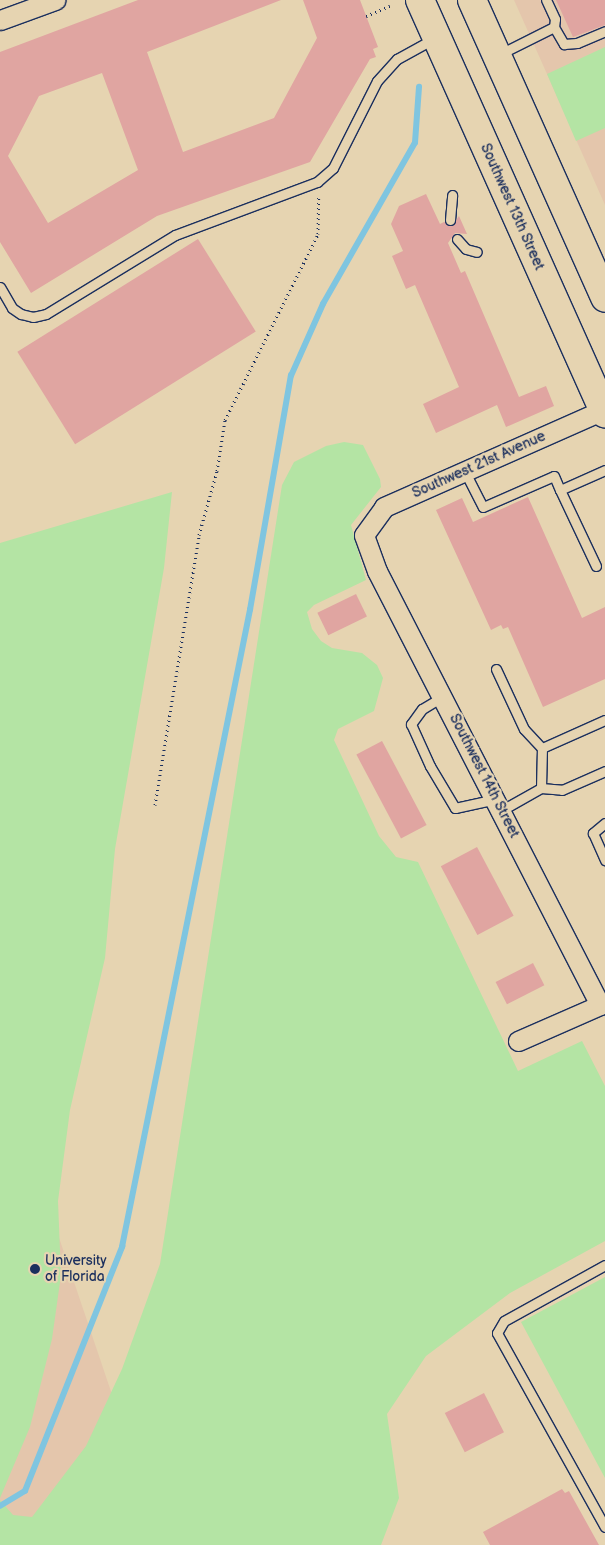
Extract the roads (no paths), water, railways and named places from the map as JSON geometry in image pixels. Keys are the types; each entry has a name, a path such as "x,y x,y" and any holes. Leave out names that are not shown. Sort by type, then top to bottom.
{"main road":[{"name":"Southwest 13th Street","path":"420,0 604,411"},
{"path":"472,0 605,298"}],"street":[{"path":"0,20 55,0"},
{"name":"Southwest 21st Avenue","path":"364,535 384,507 604,411"},
{"name":"Southwest 14th Street","path":"364,535 377,571 499,804 602,1011"},
{"path":"518,1041 602,1011"}],"lane":[{"path":"546,0 555,20 554,27 564,44 577,43 605,31"},
{"path":"497,56 554,27"},
{"path":"0,287 12,308 21,314 33,317 46,314 175,235 316,182 333,168 377,81 397,59 437,38"},
{"path":"450,220 452,195"},
{"path":"458,239 466,248 477,252"},
{"path":"560,490 605,470"},
{"path":"465,472 483,507 554,476 596,566"},
{"path":"496,669 524,729 542,748 541,788"},
{"path":"443,697 422,709 412,724 430,766 455,808 499,804 541,788 562,790 605,771"},
{"path":"542,748 605,720"},
{"path":"605,823 593,833 605,860"},
{"path":"605,1266 504,1321 497,1333 605,1527"}],"waterway":[{"path":"0,1506 25,1491 122,1247 250,610 291,376 323,304 415,143 419,87"}],"place":[{"name":"University of Florida","path":"35,1269"}]}
